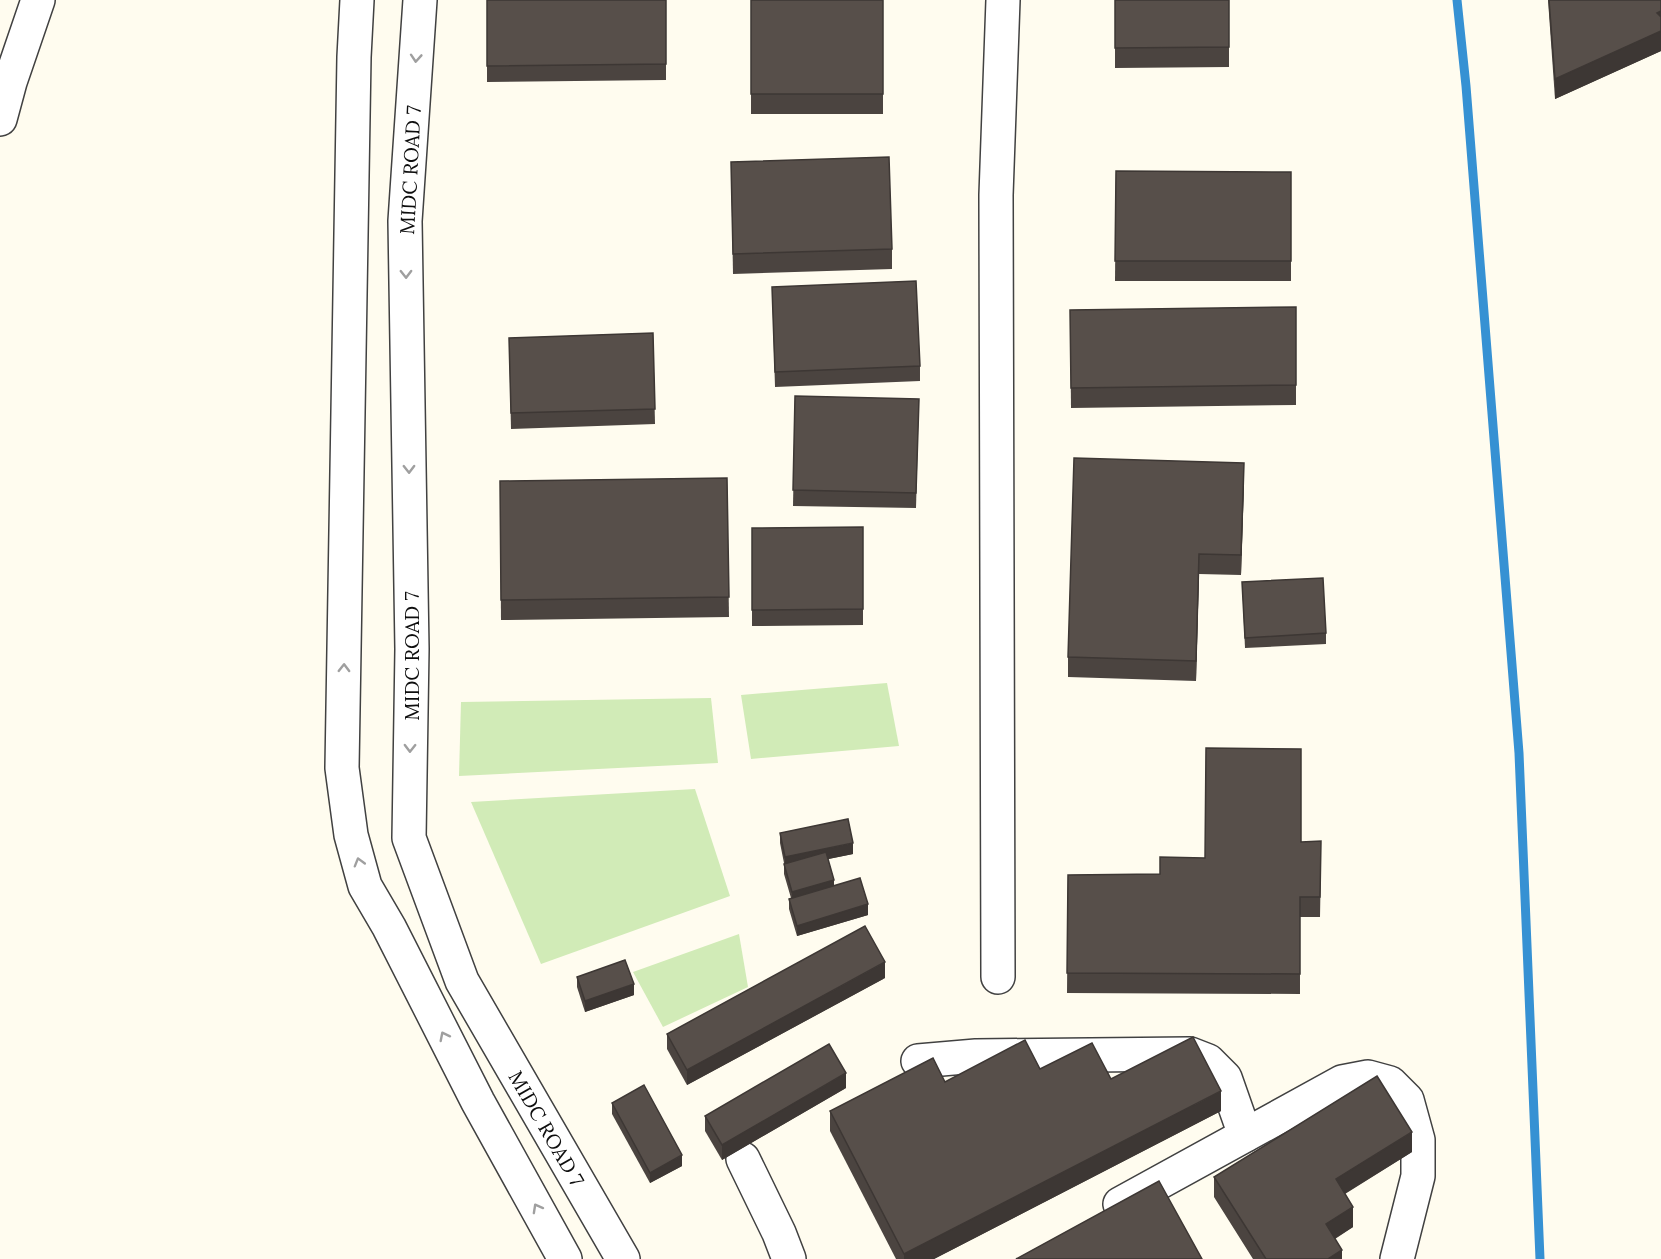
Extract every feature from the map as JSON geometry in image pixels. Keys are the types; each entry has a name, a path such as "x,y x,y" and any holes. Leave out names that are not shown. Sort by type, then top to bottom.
{"street":[{"path":"0,119 38,0"},
{"path":"357,0 354,57 342,768 351,836 365,886 389,927 478,1102 565,1259"},
{"name":"MIDC ROAD 7","path":"420,0 405,221 412,649 409,838 462,981 623,1259"},
{"path":"998,977 996,195 1003,0"},
{"path":"918,1061 976,1056 1190,1054 1208,1061 1225,1078 1245,1135"},
{"path":"1093,1220 1342,1082 1368,1077 1390,1083 1407,1100 1418,1140 1418,1176 1396,1259"},
{"path":"743,1159 789,1259"}],"green space":[{"path":"887,683 899,746 751,759 741,695"},
{"path":"711,698 718,763 459,776 461,702"},
{"path":"695,789 730,896 541,964 471,802"},
{"path":"739,934 748,987 663,1027 633,972"}],"building":[{"path":"487,0 666,0 666,64 487,66"},
{"path":"751,0 883,0 883,94 751,94"},
{"path":"1115,0 1229,0 1229,47 1115,48"},
{"path":"1549,0 1661,0 1661,11 1657,13 1661,17 1661,31 1555,79"},
{"path":"889,157 892,249 733,254 731,162"},
{"path":"1116,171 1291,172 1291,261 1115,261"},
{"path":"916,281 920,366 775,372 772,287"},
{"path":"1296,307 1296,385 1071,388 1070,310"},
{"path":"653,333 655,409 511,413 509,338"},
{"path":"795,396 919,399 916,493 793,490"},
{"path":"1074,458 1244,463 1241,555 1199,554 1196,661 1068,657"},
{"path":"727,478 729,597 501,600 500,481"},
{"path":"863,527 863,609 752,610 752,528"},
{"path":"1323,578 1326,633 1245,638 1242,582"},
{"path":"1206,748 1301,749 1301,842 1321,841 1320,897 1300,897 1300,974 1067,973 1068,875 1160,874 1160,857 1205,858"},
{"path":"848,819 853,843 785,857 780,833"},
{"path":"826,852 834,880 792,892 784,864"},
{"path":"860,878 868,904 797,926 789,899"},
{"path":"865,926 885,962 687,1070 667,1034"},
{"path":"625,960 634,984 585,1001 577,977"},
{"path":"1193,1037 1221,1091 904,1254 830,1111 933,1058 945,1082 1025,1040 1040,1069 1092,1043 1111,1079"},
{"path":"829,1044 846,1073 722,1145 705,1116"},
{"path":"1377,1076 1412,1132 1336,1179 1353,1207 1326,1224 1342,1250 1328,1259 1266,1259 1214,1177"},
{"path":"644,1085 682,1155 650,1173 612,1103"},
{"path":"1159,1181 1202,1259 1016,1259"}],"waterway":[{"path":"1457,0 1466,86 1519,753 1540,1259"}]}
